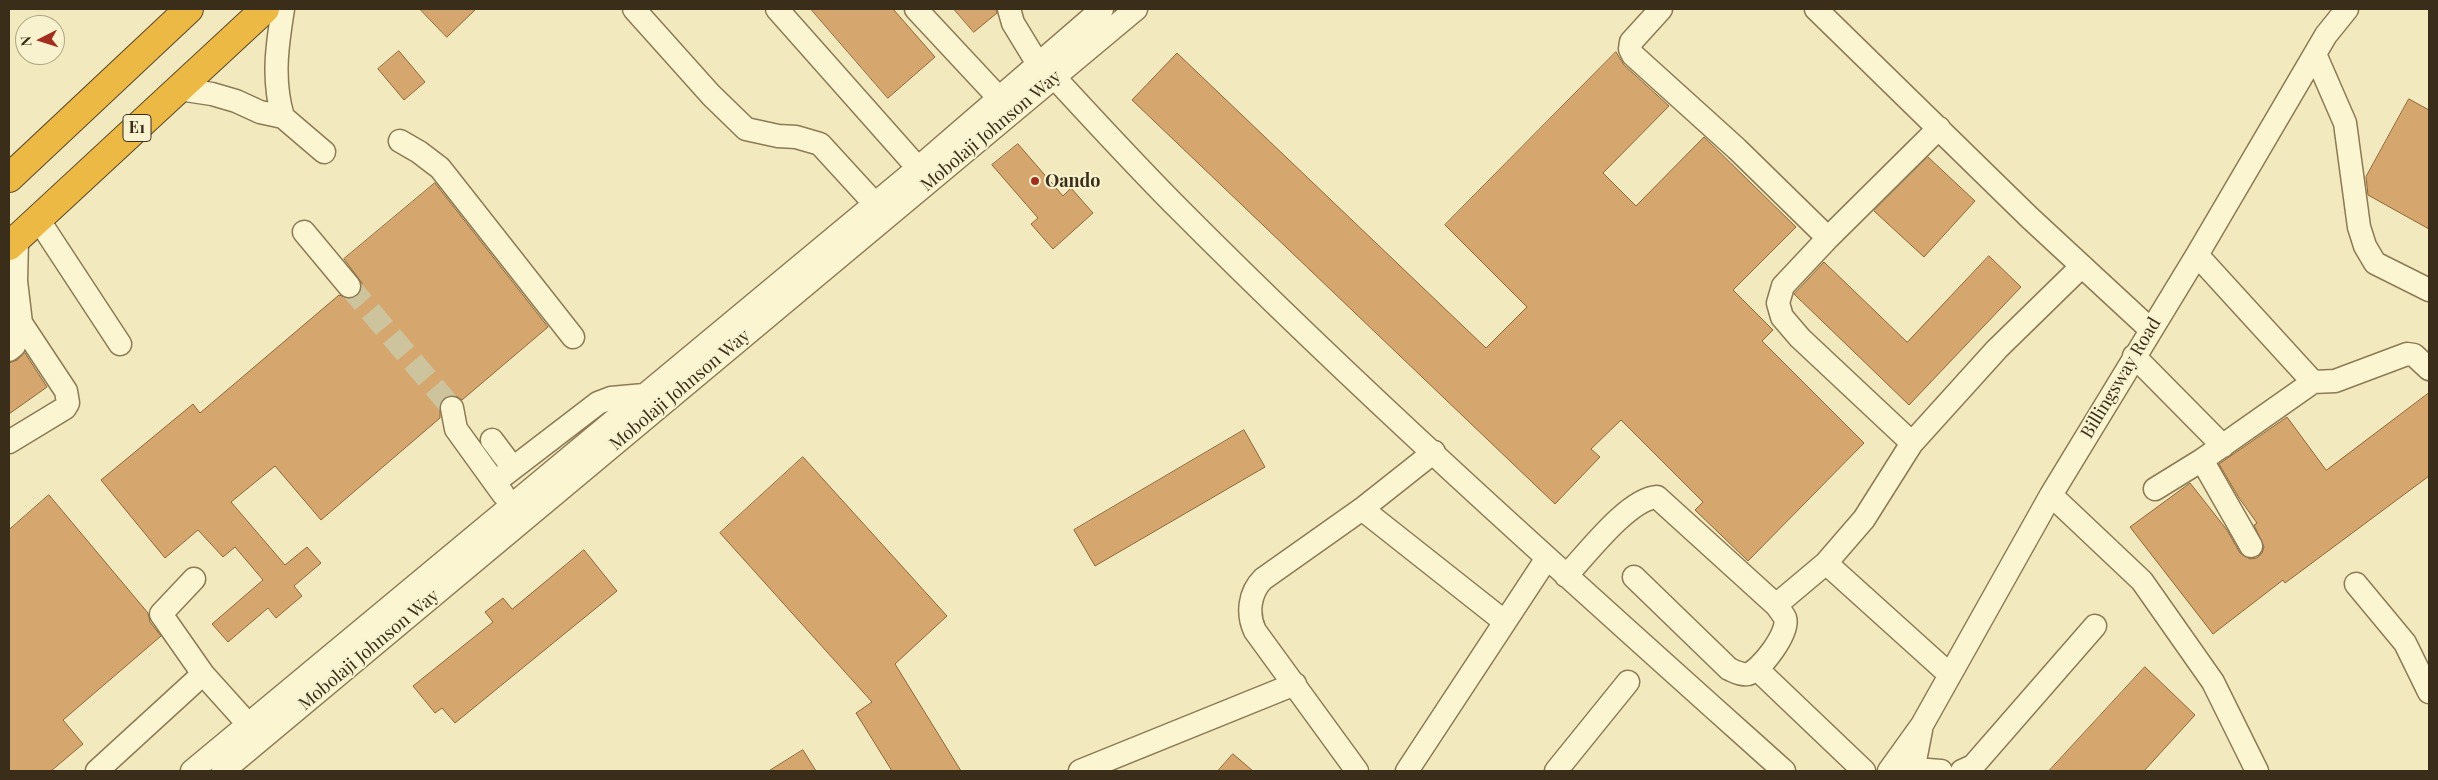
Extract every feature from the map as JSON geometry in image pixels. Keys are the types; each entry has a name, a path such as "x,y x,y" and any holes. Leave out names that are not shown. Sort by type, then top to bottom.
{"highway":[{"path":"9,178 189,9"},
{"name":"E1","path":"13,242 265,9"}],"street":[{"path":"282,9 275,62 277,96 283,117"},
{"path":"634,9 711,94 746,129 778,136 796,137 820,144 875,204"},
{"path":"777,9 918,168"},
{"path":"916,9 999,98"},
{"path":"1009,9 1013,23 1046,71 1179,209 1566,576 1784,771"},
{"name":"Mobolaji Johnson Way","path":"223,771 1046,71 1102,9"},
{"name":"Mobolaji Johnson Way","path":"192,771 875,204 999,98 1046,71 1136,9"},
{"path":"1661,9 1632,42 1630,49 1737,149 1828,238"},
{"path":"1816,9 2082,266 2151,330"},
{"name":"Billingsway Road","path":"2320,45 2333,9"},
{"name":"Billingsway Road","path":"1889,771 1922,725 2051,495 2197,255 2320,45 2346,9"},
{"path":"2320,45 2344,123 2359,227 2365,246 2375,263 2429,290"},
{"path":"179,89 212,94 236,101 260,112 283,117 324,152"},
{"path":"1912,443 1800,338 1782,317 1778,303 1783,286 1828,238 1939,128"},
{"path":"400,141 440,168 573,338"},
{"path":"38,219 120,344"},
{"path":"304,232 349,286"},
{"path":"9,350 14,346 21,323 13,242"},
{"path":"2197,255 2314,382"},
{"path":"1776,605 1826,563 1864,518 1912,443 1997,348 2082,266"},
{"path":"9,442 65,408 68,403 66,391 21,323"},
{"path":"2155,489 2223,446 2314,382 2335,381 2408,354 2414,354 2429,368"},
{"path":"2134,356 2223,446"},
{"path":"504,475 598,402 611,398 644,395"},
{"path":"452,408 456,429 504,475"},
{"path":"492,440 504,475 511,505"},
{"path":"1357,771 1255,631 1250,621 1250,605 1258,584 1362,509 1434,452"},
{"path":"2202,460 2251,546"},
{"path":"2051,495 2142,581 2213,682 2257,771"},
{"path":"1566,576 1627,511 1648,497 1657,496 1776,605 1786,619 1786,628 1782,638 1757,668 1750,673 1741,674 1729,669 1634,577"},
{"path":"1362,509 1505,622"},
{"path":"1408,771 1547,558"},
{"path":"1826,563 1949,674"},
{"path":"194,579 161,614 203,674 248,724"},
{"path":"2356,584 2405,643 2429,692"},
{"path":"1962,771 1974,766 2095,626"},
{"path":"1757,668 1864,771"},
{"path":"97,771 203,674"},
{"path":"1556,771 1628,682"},
{"path":"1080,771 1295,684"},
{"name":"Billingsway Road","path":"1913,770 1922,725"},
{"path":"1913,770 1941,771"}],"building":[{"path":"420,9 476,9 447,37"},
{"path":"811,9 893,9 935,57 888,98"},
{"path":"954,9 996,9 997,13 974,32"},
{"path":"399,51 425,82 404,100 378,69"},
{"path":"1616,52 1624,65 1669,106 1603,173 1636,206 1704,137 1796,227 1733,290 1773,330 1762,341 1864,443 1748,561 1695,510 1703,502 1621,420 1591,449 1600,457 1555,504 1132,100 1177,53 1486,348 1527,307 1445,225"},
{"path":"2409,99 2429,110 2429,229 2368,195 2366,177"},
{"path":"1018,144 1063,196 1071,188 1093,213 1053,249 1031,224 1038,218 992,165"},
{"path":"1928,157 1975,201 1924,257 1874,211"},
{"path":"435,183 548,327 462,400 456,396 444,398 440,404 440,418 321,520 275,466 231,502 285,565 307,547 321,563 294,586 302,596 276,618 268,608 228,642 212,624 263,580 235,547 223,557 198,530 165,558 101,480 193,404 200,413 339,295 351,299 358,296 362,283 344,259"},
{"path":"1989,256 2021,287 1909,405 1794,294 1824,262 1907,342"},
{"path":"25,353 47,387 9,414 9,363 17,360"},
{"path":"2429,393 2429,476 2285,583 2283,580 2213,634 2130,527 2190,483 2227,530 2240,553 2250,559 2257,558 2262,553 2264,547 2254,525 2257,523 2239,498 2219,464 2287,417 2326,470"},
{"path":"1244,430 1265,467 1095,566 1074,530"},
{"path":"803,457 947,616 895,664 961,771 892,771 856,713 872,702 720,533"},
{"path":"49,495 148,613 150,622 161,636 63,720 83,744 51,771 9,771 9,530"},
{"path":"584,550 617,591 455,723 442,708 435,713 413,686 493,622 485,612 503,598 512,609"},
{"path":"2145,667 2195,715 2144,771 2049,771"},
{"path":"803,750 816,771 769,771"},
{"path":"1233,754 1253,771 1218,771"}],"tunnel":[{"path":"349,286 452,408"}],"place":[{"name":"Oando","path":"1035,181"}]}
